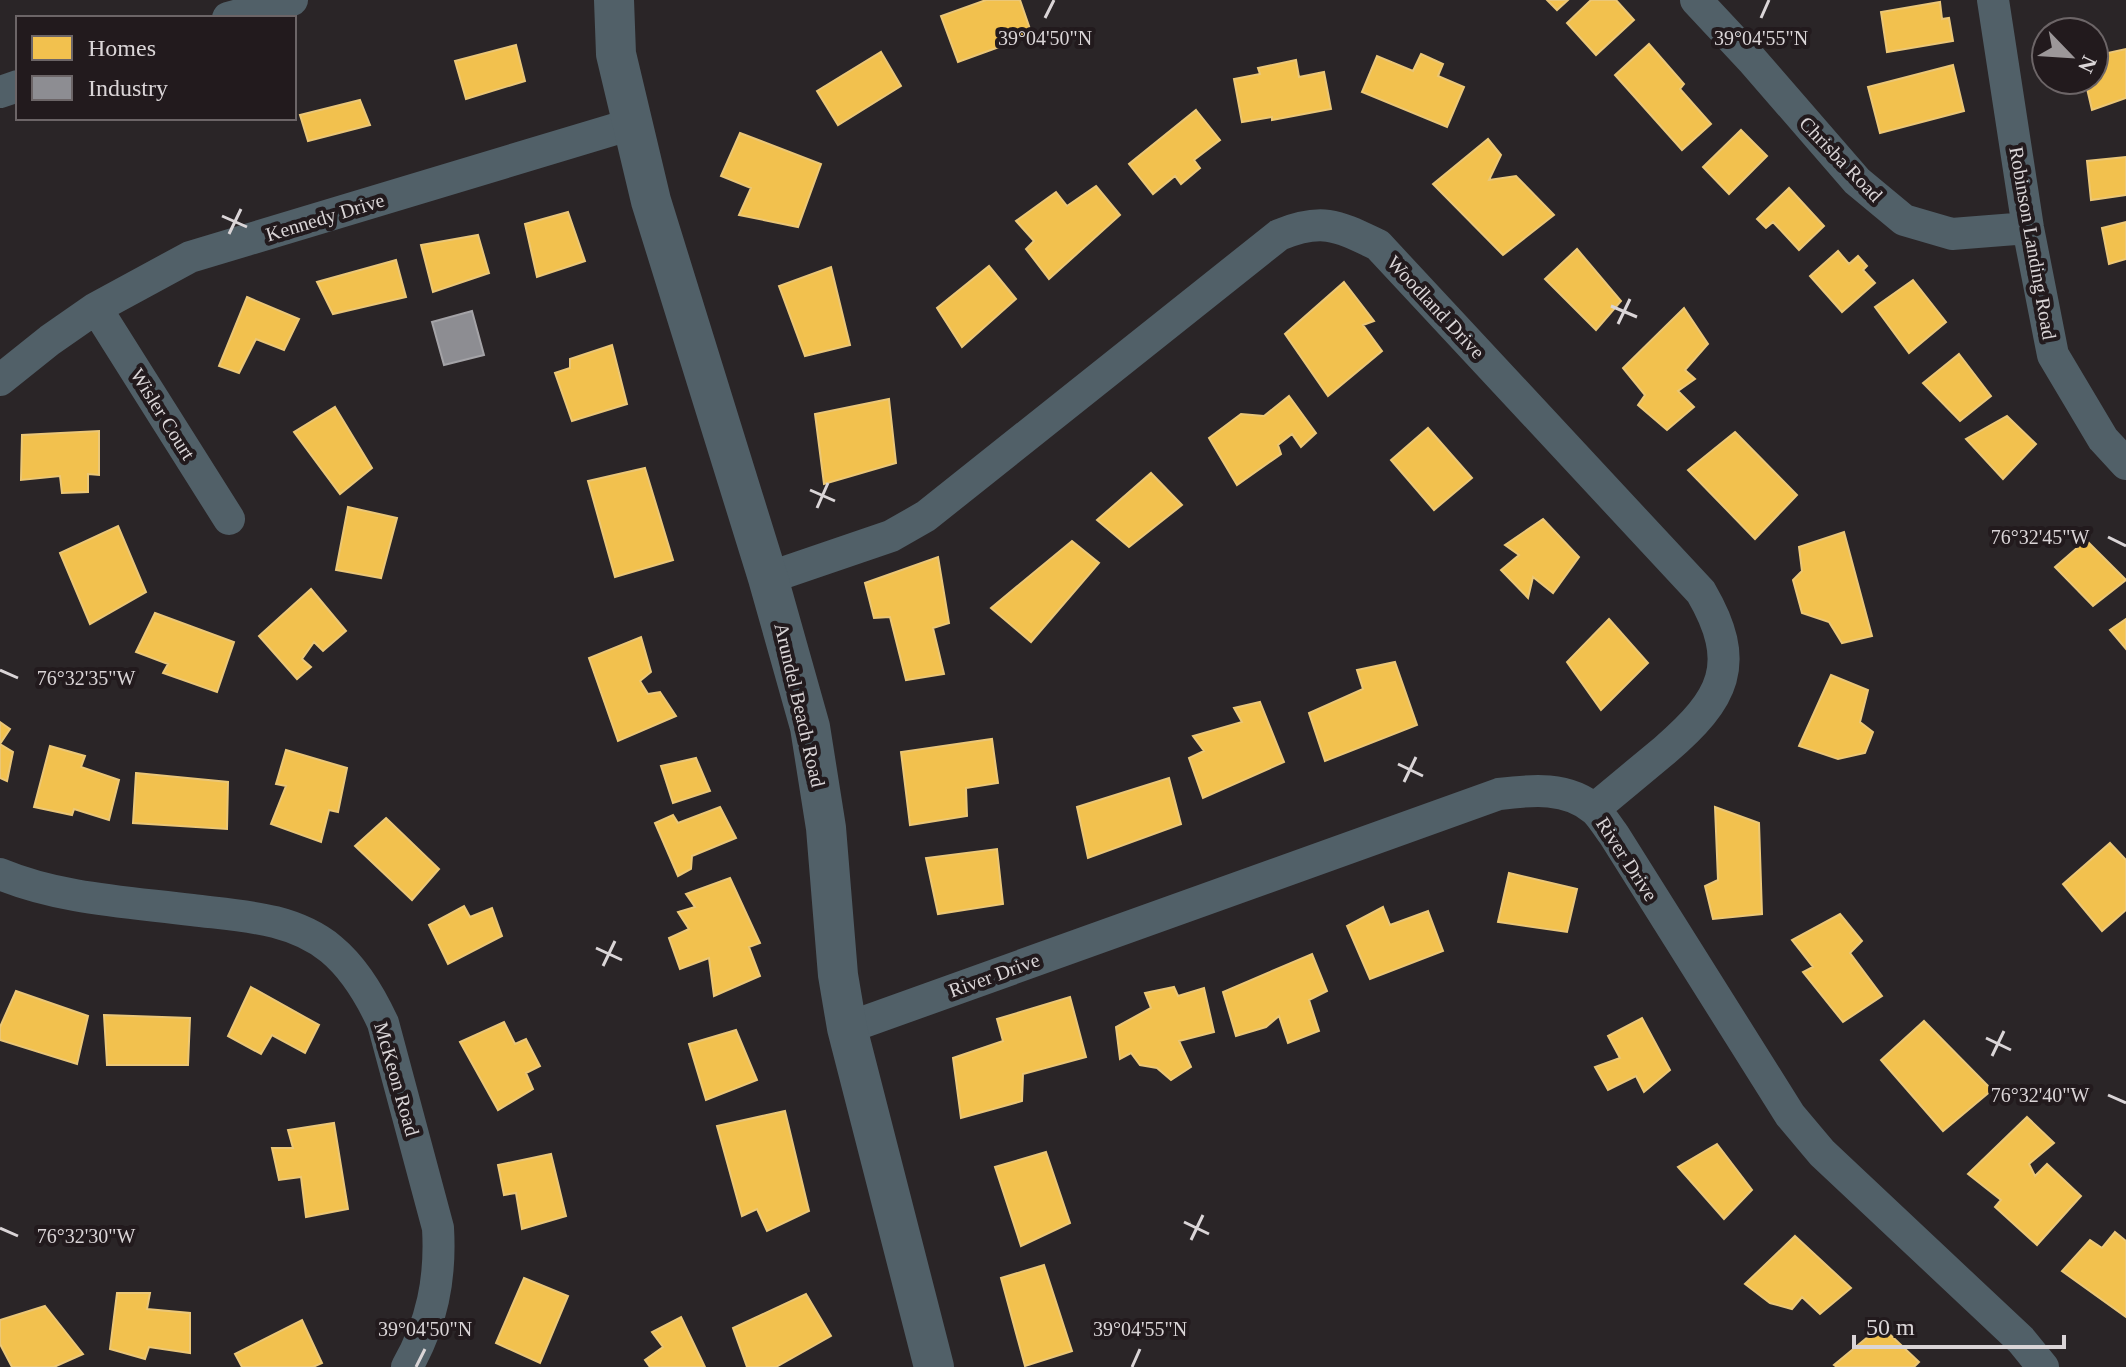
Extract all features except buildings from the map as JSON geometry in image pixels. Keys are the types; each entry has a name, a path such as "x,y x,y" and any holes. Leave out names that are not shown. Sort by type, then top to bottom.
{"street":[{"path":"235,16 292,0"},
{"name":"Arundel Beach Road","path":"587,0 616,54"},
{"name":"Arundel Beach Road","path":"614,0 616,54 656,216 794,665 820,782 832,879 838,975 847,1028 934,1367"},
{"name":"Chrisba Road","path":"1696,0 1857,181 1904,220 1952,234 2028,228"},
{"name":"Robinson Landing Road","path":"1993,0 2028,228 2053,355 2103,439 2126,464"},
{"name":"Kennedy Drive","path":"0,380 96,308 190,257 632,124"},
{"name":"Woodland Drive","path":"768,578 891,536 926,516 1279,235 1306,224 1328,225 1353,233 1378,245 1385,252 1701,592 1718,620 1724,665 1707,710 1594,809"},
{"name":"Wisler Court","path":"96,308 229,519"},
{"name":"River Drive","path":"847,1028 1499,794 1532,790 1564,793 1594,809 1614,835 1790,1115 1822,1153 2021,1340 2043,1367"},
{"name":"McKeon Road","path":"0,874 48,890 102,900 264,918 301,931 331,949 370,995 383,1023 438,1228 440,1263 435,1300 424,1333 407,1367"}]}
